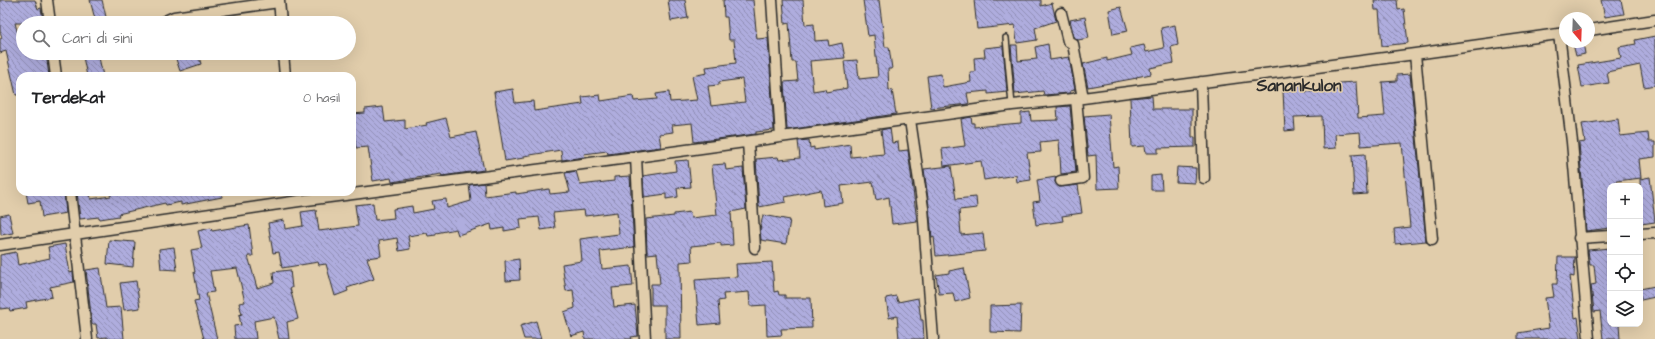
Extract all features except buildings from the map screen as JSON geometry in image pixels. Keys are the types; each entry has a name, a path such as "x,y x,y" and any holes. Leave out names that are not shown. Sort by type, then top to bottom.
{"street":[{"path":"47,0 49,16"},
{"path":"772,0 781,137"},
{"path":"181,16 279,1 280,16"},
{"path":"1061,13 1068,41 1073,44 1079,98 1083,178 1061,181"},
{"path":"1595,29 1655,20"},
{"path":"356,189 636,157 1012,105 1079,98 1559,33"},
{"path":"1563,48 1589,339"},
{"path":"1415,54 1432,239"},
{"path":"56,72 57,60"},
{"path":"284,60 285,72"},
{"path":"1201,82 1204,178"},
{"path":"910,120 923,208 933,339"},
{"path":"748,142 756,248"},
{"path":"636,157 645,339"},
{"path":"70,196 87,339"},
{"path":"0,245 75,234 299,196"},
{"path":"1643,234 1655,233"},
{"path":"1579,238 1607,236"}],"lane":[{"path":"1006,38 1012,105"}],"district":[{"name":"Sanankulon","path":"1299,86"}]}
